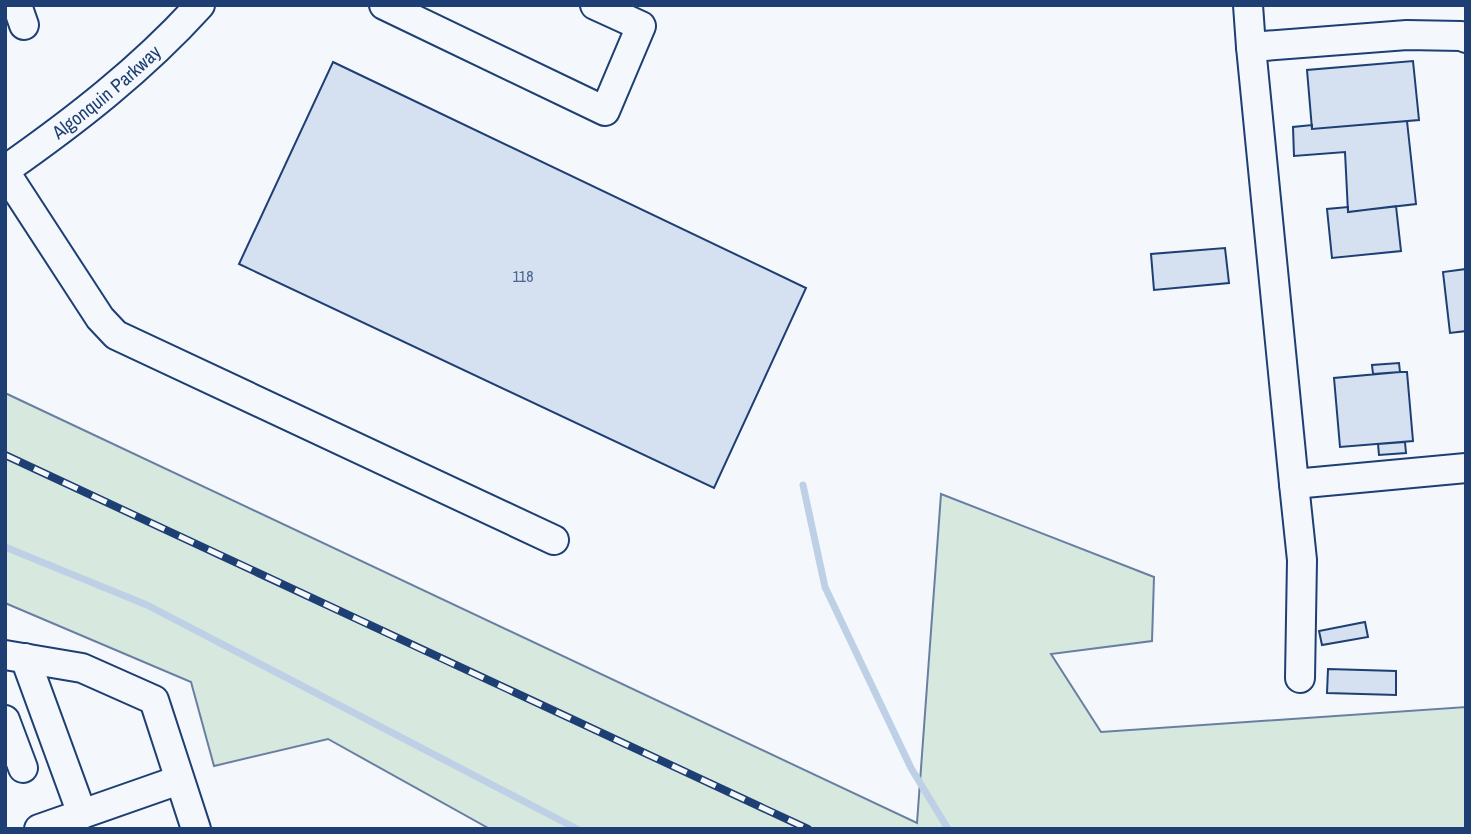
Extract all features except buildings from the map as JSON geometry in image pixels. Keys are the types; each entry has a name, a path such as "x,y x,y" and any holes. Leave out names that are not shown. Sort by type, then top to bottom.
{"street":[{"path":"400,9 606,111 642,26 594,5"},
{"path":"1248,5 1302,560 1300,678"},
{"name":"Algonquin Parkway","path":"5,171 106,95 199,6"},
{"path":"1251,47 1407,34 1466,38"},
{"path":"5,171 100,318 116,335 554,540"},
{"path":"1294,484 1466,468"},
{"path":"15,657 82,668 154,700 196,829"},
{"path":"15,657 82,814"},
{"path":"5,720 23,768"},
{"path":"39,829 179,780"}],"shaded area":[{"path":"5,393 917,823 941,494 1154,577 1152,641 1051,654 1101,732 1466,707 1466,829 490,829 328,739 214,766 191,682 5,603"}],"waterway":[{"path":"803,485 825,587 911,768 948,829"},
{"path":"5,547 147,605 577,829"}],"railway":[{"path":"5,455 808,829"}]}
